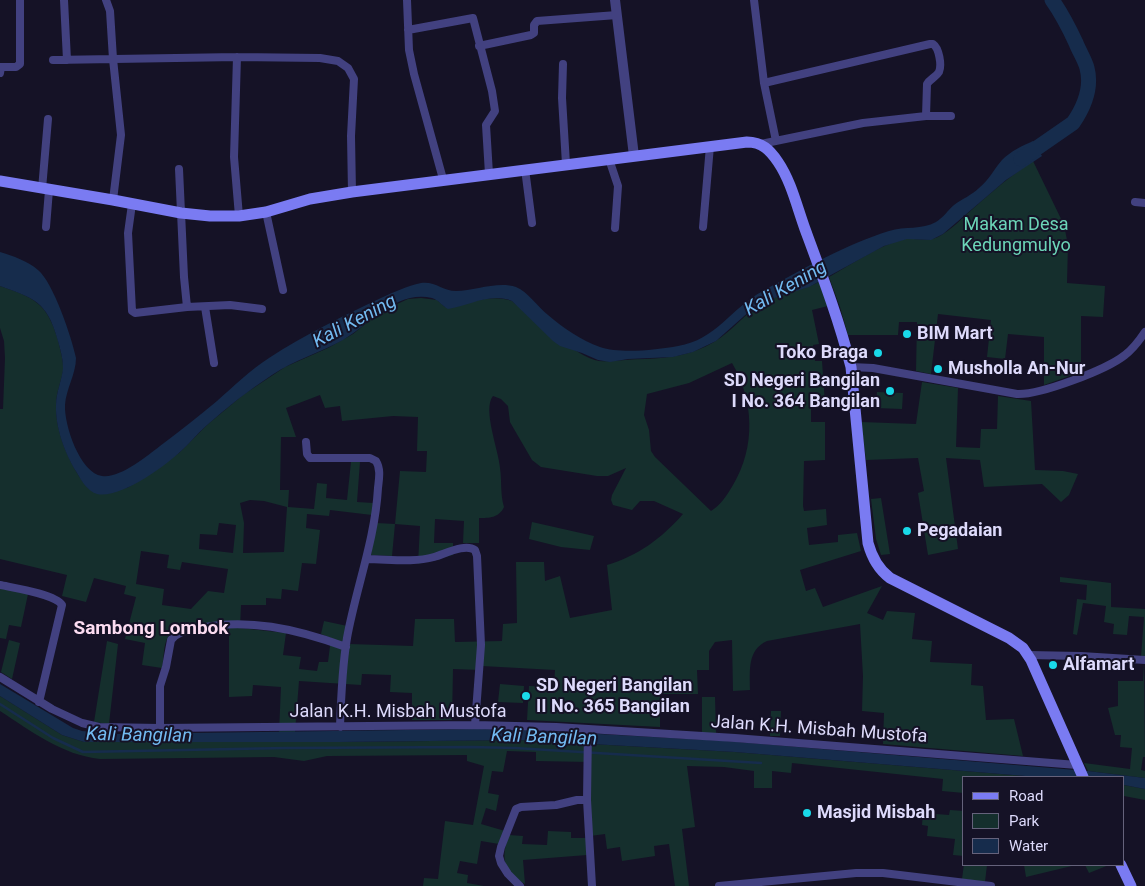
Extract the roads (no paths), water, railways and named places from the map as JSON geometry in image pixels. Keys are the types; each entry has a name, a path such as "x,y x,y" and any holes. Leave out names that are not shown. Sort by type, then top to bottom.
{"main road":[{"path":"0,181 181,213 239,216 266,212 310,200 352,192 443,179 710,146 747,142 761,144 778,162 788,183 827,287 851,367 868,543 877,565 890,578 1017,643 1028,655 1080,770"},
{"path":"1121,866 1131,886"}],"street":[{"path":"0,69 16,67 20,64 20,0"},
{"path":"64,0 67,60"},
{"path":"106,0 110,11 112,59 121,135 113,200"},
{"path":"407,0 408,30 414,74 443,179"},
{"path":"615,0 634,156"},
{"path":"754,0 764,83 776,141"},
{"path":"479,46 531,35 534,32 534,25 537,21 617,15"},
{"path":"408,30 473,18 492,91 495,110 486,125 489,174"},
{"path":"764,83 873,56 933,44 938,48 940,68 938,73 927,84 926,116"},
{"path":"53,60 237,57 320,58 338,61 344,64 354,79 351,136 352,192"},
{"path":"237,57 234,157 239,216"},
{"path":"563,64 562,98 566,164"},
{"path":"761,144 863,124 926,116 950,116"},
{"path":"46,227 45,189 48,119"},
{"path":"703,227 710,146"},
{"path":"609,159 618,186 616,228"},
{"path":"179,169 187,307"},
{"path":"525,169 532,223"},
{"path":"1135,202 1145,203"},
{"path":"132,204 128,233 132,311 136,313 187,307 230,306 262,310"},
{"path":"266,212 282,290"},
{"path":"205,307 214,363"},
{"path":"851,367 873,368 1017,394 1028,394 1090,374 1116,362 1131,350 1145,332"},
{"path":"306,442 307,454 310,458 370,458 374,459 378,464 379,471 376,516 346,647 340,727"},
{"path":"367,559 415,560 468,548 475,550 477,556 481,645 475,726"},
{"path":"0,585 41,594 58,600 62,605 39,702"},
{"path":"160,728 161,682 166,668 171,640 179,633 211,626 265,626 294,630 346,647"},
{"path":"1028,655 1145,660"},
{"name":"Jalan K.H. Misbah Mustofa","path":"0,677 39,702 72,719 90,726 109,728 475,726 588,730 735,738 1080,770"},
{"path":"588,730 587,800 592,886"},
{"path":"520,886 508,874 501,863 500,856 501,847 516,809 521,806 552,806 577,800 587,800"},
{"path":"719,886 856,873 883,873 991,886"}],"water":[{"path":"1033,141 1042,156 1006,180 943,234 931,240 907,239 884,246 809,287 765,301 752,309 716,341 693,352 673,357 628,359 610,362 598,360 560,346 512,301 496,298 480,300 448,309 432,298 419,297 407,299 384,310 343,340 272,375 222,412 164,466 129,487 107,494 94,493 85,485 73,466 62,440 57,422 56,405 63,368 60,349 49,316 38,303 30,298 0,286 0,252 30,264 44,276 50,286 66,325 76,358 65,405 70,435 80,457 87,466 94,473 109,476 132,466 148,455 269,358 324,326 406,287 426,283 463,291 501,285 516,287 525,292 544,312 566,329 586,341 608,349 628,351 649,350 691,343 713,330 752,298 825,258 873,236 889,231 925,226 936,222 954,205 983,185 1005,157"},
{"name":"Kali Bangilan","path":"0,684 73,728 82,731 114,734 527,730 725,741 1088,771 1145,778 1145,789 1125,785 1125,776 1025,776 735,752 519,740 84,742 62,735 0,696"}],"waterway":[{"name":"Kali Kening","path":"1021,159 1073,123 1084,104 1088,90 1088,75 1085,62 1065,21 1052,0"},
{"name":"Kali Bangilan","path":"0,704 53,738 83,752 472,747 761,763"}],"place":[{"name":"BIM Mart","path":"907,334"},
{"name":"Toko Braga","path":"878,353"},
{"name":"Musholla An-Nur","path":"938,369"},
{"name":"SD Negeri Bangilan I No. 364 Bangilan","path":"890,391"},
{"name":"Pegadaian","path":"907,531"},
{"name":"Alfamart","path":"1053,665"},
{"name":"SD Negeri Bangilan II No. 365 Bangilan","path":"526,696"},
{"name":"Masjid Misbah","path":"807,813"}],"district":[{"name":"Sambong Lombok","path":"151,629"}],"park label":[{"name":"Makam Desa Kedungmulyo","path":"1016,235"}]}
